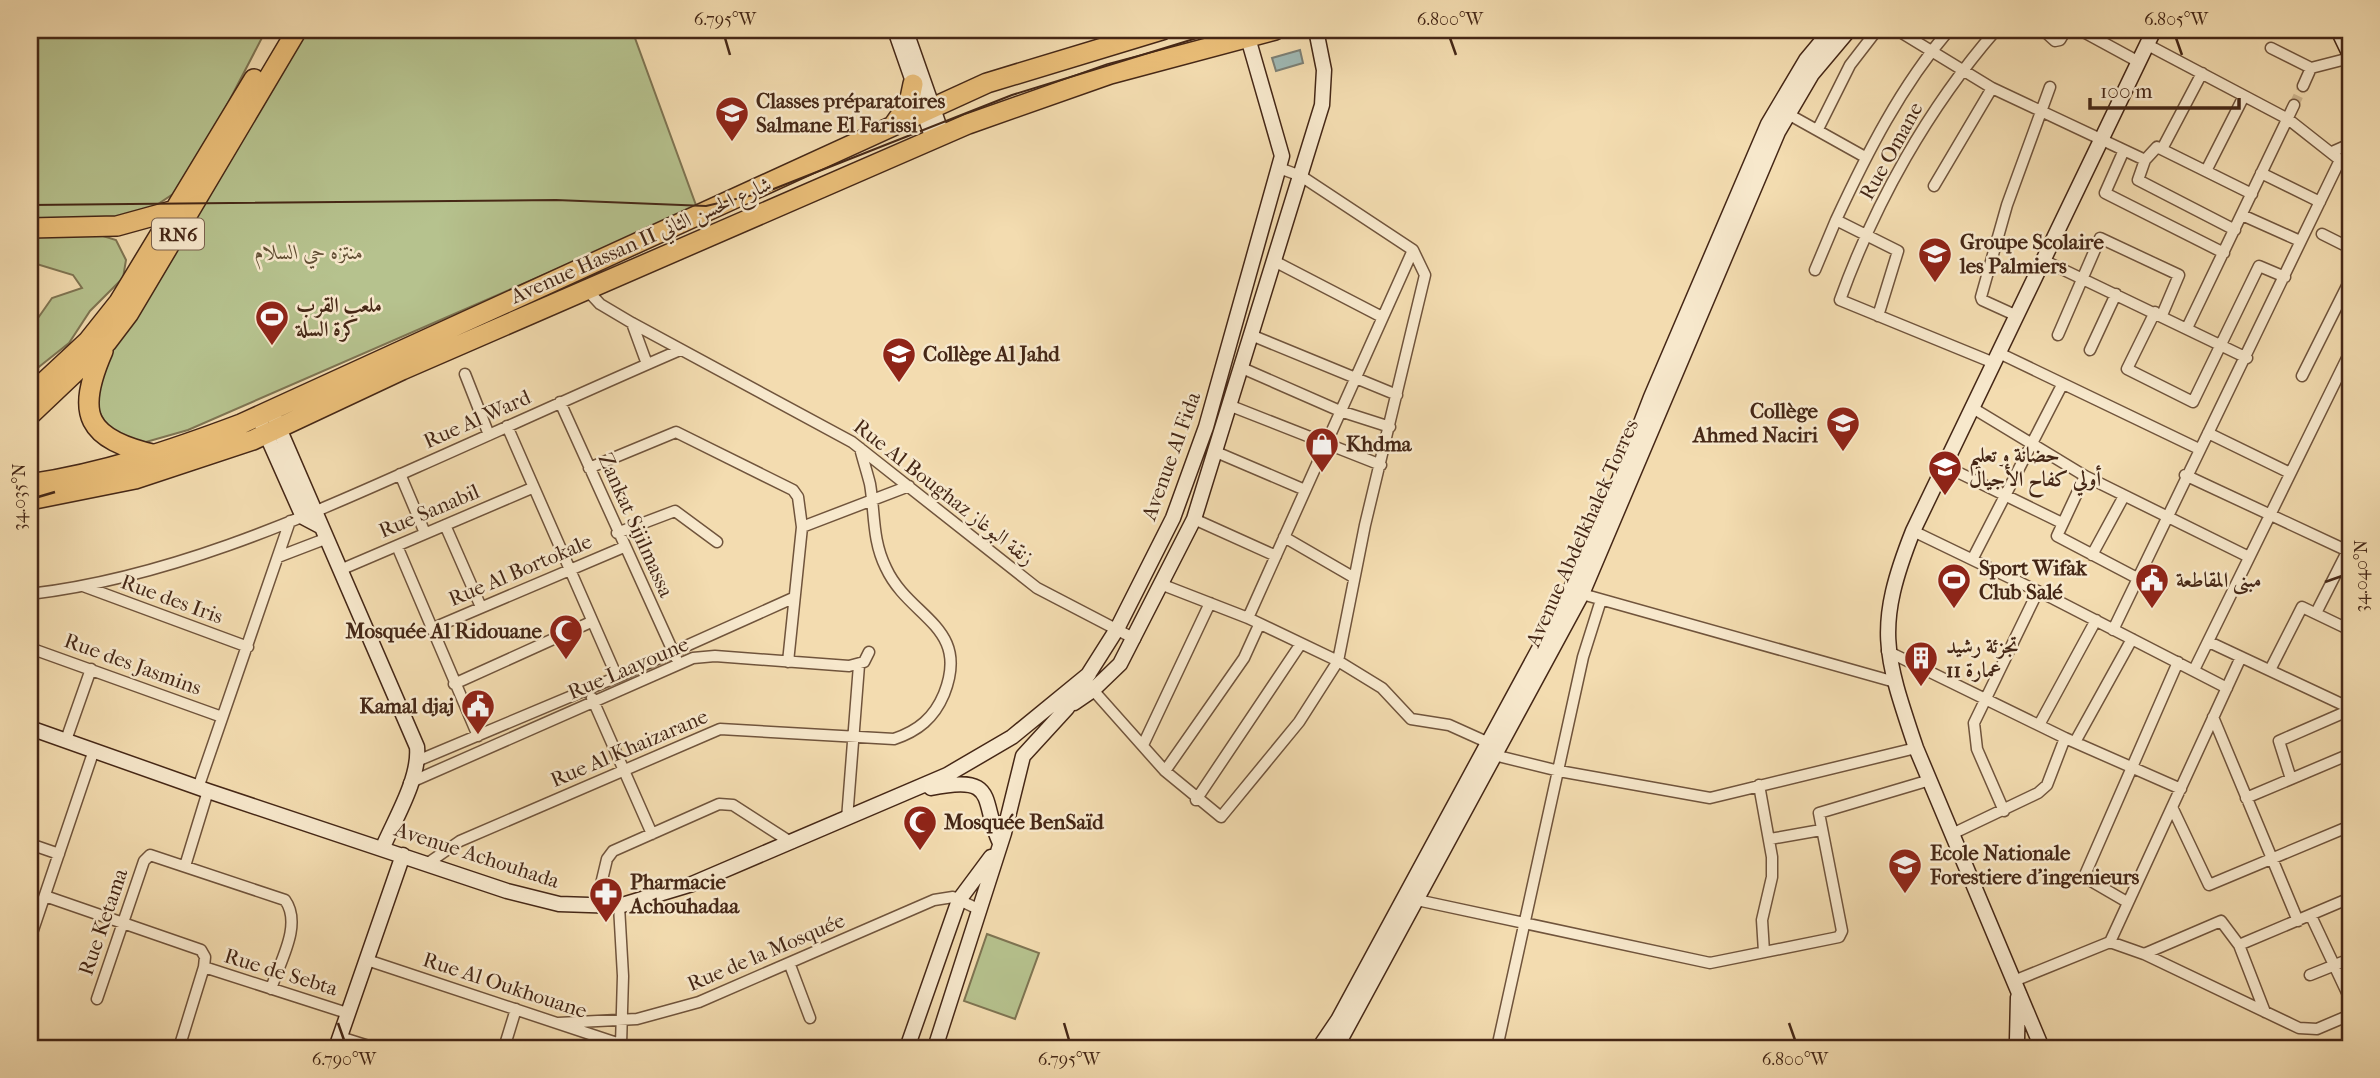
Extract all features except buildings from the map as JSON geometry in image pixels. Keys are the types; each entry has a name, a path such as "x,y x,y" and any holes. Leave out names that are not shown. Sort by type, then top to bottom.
{"highway":[{"name":"RN6","path":"30,395 89,341 108,318 282,30"},
{"name":"RN6","path":"30,415 107,342 163,261 297,30"},
{"name":"Avenue Hassan II شارع الحسن الثاني","path":"30,484 101,471 269,423 725,202 805,169 891,125 1019,72 1162,30"},
{"name":"Avenue Hassan II شارع الحسن الثاني","path":"30,500 135,479 402,370 937,136 1110,74 1247,34 1275,30"},
{"path":"891,125 909,103 913,84"},
{"path":"30,228 117,226 175,211"},
{"path":"107,342 90,382 87,396 91,416 109,440 157,456"}],"street":[{"path":"895,30 913,84 927,110"},
{"path":"905,30 937,136"},
{"name":"Avenue Al Fida","path":"1067,708 1098,686 1120,664 1194,519 1231,407 1325,87 1316,30"},
{"name":"Avenue Abdelkhalek Torres","path":"1336,1048 1417,900 1587,554 1768,124 1783,96 1831,30"},
{"name":"Avenue Abdelkhalek Torres","path":"1319,1048 1338,1020 1582,594 1753,189 1788,114 1812,74 1849,30"},
{"path":"1818,130 1850,65 1877,30"},
{"path":"1897,30 1992,88 2145,160"},
{"path":"1815,270 1866,157 1930,52 1949,30"},
{"name":"Rue Omane","path":"1878,316 1840,302 1867,235 1924,128 1961,70 1996,30"},
{"path":"2043,30 2055,41 2060,40 2066,30"},
{"path":"2080,30 2137,61"},
{"path":"2042,1048 1916,748 1887,651 1889,604 1894,578 1943,465 2154,30"},
{"path":"2272,48 2311,68 2350,57 2338,30"},
{"name":"Avenue Al Fida","path":"909,792 981,757 1012,737 1089,674 1117,629 1157,554 1194,465 1220,382 1248,271 1279,168 1280,144 1247,34"},
{"path":"2113,629 2185,475 2247,358 2340,160 2288,119 2146,44"},
{"path":"2303,86 2311,68"},
{"path":"2162,149 2202,73"},
{"path":"2015,315 1980,298 2007,205 2050,87"},
{"path":"1934,186 1992,88"},
{"path":"2206,171 2244,96"},
{"path":"2187,328 2294,105"},
{"path":"1788,114 1866,157"},
{"path":"2332,152 2350,144"},
{"path":"2235,230 2138,180 2145,160 2155,147 2162,149 2252,194"},
{"path":"2124,150 2105,193 2224,253"},
{"path":"935,1048 980,910 1023,756 1067,708 1089,674 1165,771 1213,814 1221,817 1298,722 1338,661 1353,577 1425,275 1413,250 1301,176 1279,168"},
{"path":"2261,173 2320,202"},
{"path":"2242,215 2300,241"},
{"path":"1836,220 1898,251 1899,255 1878,316 2063,385 2199,449"},
{"path":"2322,234 2350,248"},
{"path":"2058,335 2099,239 2179,275 2128,370 2193,402 2259,266 2284,277"},
{"path":"1248,618 1413,250"},
{"path":"2043,260 2247,358"},
{"path":"1274,261 1382,317"},
{"path":"1248,271 1269,278"},
{"path":"2302,376 2350,279"},
{"name":"Rue Al Boughaz زنقة البوغاز","path":"587,290 600,304 632,323 860,448 1043,592 1135,639"},
{"path":"2090,350 2116,294"},
{"path":"632,323 647,364"},
{"path":"1251,335 1397,395"},
{"name":"Rue Al Ward","path":"30,594 83,586 311,523 400,474 680,349"},
{"path":"2194,670 2350,352"},
{"path":"1242,368 1340,411 1390,427"},
{"path":"465,374 489,435"},
{"path":"1973,558 2063,385"},
{"name":"Zankat Sijilmassa","path":"560,402 678,663"},
{"path":"1231,407 1381,465"},
{"path":"1971,407 2085,477 2249,557"},
{"path":"269,423 311,523 340,570 413,736 416,761 410,783 383,847"},
{"path":"508,426 532,488 617,677"},
{"path":"589,468 668,433 684,434 793,490 798,498 802,527 793,598 789,662"},
{"path":"2208,433 2290,473"},
{"name":"Rue Al Khaizarane","path":"428,863 453,845 622,769 720,729 894,739 914,731 937,708 947,684 951,659 941,632 886,569 872,526 871,503 860,448"},
{"path":"1216,452 1305,490"},
{"path":"1943,465 2062,523"},
{"path":"400,474 425,533"},
{"path":"2185,475 2349,549 2316,613"},
{"path":"2085,477 2057,535 2137,578"},
{"path":"802,527 871,503 909,486"},
{"name":"Rue Sanabil","path":"340,570 532,488"},
{"path":"2092,555 2124,496"},
{"name":"Rue Al Bortokale","path":"617,533 675,511 718,542"},
{"path":"1194,519 1276,556"},
{"path":"185,866 222,717 278,557 311,523"},
{"path":"278,557 311,523"},
{"path":"445,525 481,607"},
{"path":"1913,531 1973,558 2227,688"},
{"path":"1284,537 1353,577"},
{"path":"397,546 478,736"},
{"name":"Rue Al Bortokale","path":"431,629 624,547"},
{"path":"1163,584 1248,618 1338,661 1382,688 1411,719 1449,726 1492,749 1559,771 1710,799 1916,748"},
{"name":"Rue des Iris","path":"83,586 248,647"},
{"path":"2004,811 1977,749 1974,723 2038,591"},
{"path":"1582,594 1895,682"},
{"path":"416,761 617,677 793,598"},
{"path":"1497,1048 1583,657 1601,600"},
{"path":"1143,745 1210,603"},
{"path":"2270,670 2304,607 2350,630"},
{"path":"2039,725 2096,620"},
{"path":"454,684 591,622"},
{"path":"1165,771 1244,658 1259,625"},
{"path":"1952,834 2024,802 2047,785 2070,740 2132,639"},
{"path":"2209,642 2350,709"},
{"path":"1196,800 1300,645"},
{"name":"Rue des Jasmins","path":"30,648 222,717"},
{"path":"1887,651 2070,740 2180,789"},
{"path":"847,819 859,665 869,652"},
{"name":"Rue Laayoune","path":"410,783 692,658 715,656 859,665"},
{"path":"2016,987 2110,942 2241,657"},
{"path":"2127,902 2084,877 2178,662"},
{"path":"66,740 91,669"},
{"path":"589,689 652,834"},
{"path":"2291,779 2278,742 2350,709"},
{"path":"2213,717 2298,921"},
{"name":"Avenue Achouhada","path":"30,727 203,790 529,897 559,904 619,906 692,884 909,792"},
{"path":"30,939 94,750"},
{"path":"2246,798 2350,754"},
{"path":"1417,900 1710,963 1764,953 1842,934 1821,830 1821,812 1930,780"},
{"path":"907,1048 959,900 998,847 988,800 975,787 956,784 909,792"},
{"path":"1759,785 1770,839 1772,866 1762,920 1764,953"},
{"path":"596,905 610,854 723,803 753,817 792,843"},
{"path":"2172,807 2210,885 2350,826"},
{"path":"1770,839 1821,830"},
{"path":"30,844 59,854"},
{"path":"375,1048 338,1042 403,855"},
{"name":"Rue Ketama","path":"97,999 147,856 282,898 288,904 292,913 292,927 271,989"},
{"path":"45,895 201,950 205,957 204,967 179,1048"},
{"name":"Rue de la Mosquée","path":"558,1023 622,1021 699,1002 790,965 934,900 953,897 959,900"},
{"path":"2239,945 2350,898"},
{"path":"959,900 980,910"},
{"path":"619,906 622,1021 626,1046"},
{"path":"2311,916 2350,999"},
{"path":"2144,954 2221,921 2239,945 2265,1012"},
{"path":"2110,942 2144,954 2299,1028 2311,1030 2350,1015"},
{"path":"2309,975 2350,959"},
{"name":"Rue Al Oukhouane","path":"367,960 626,1046"},
{"path":"790,965 810,1018"},
{"name":"Rue de Sebta","path":"204,967 347,1013"},
{"path":"2016,987 2018,1045"},
{"path":"504,1048 516,1009"},
{"path":"2018,1045 2028,1015"},
{"path":"2018,1045 2034,1029"}],"green space":[{"path":"30,30 266,30 185,186 155,206 113,218 30,218"},
{"name":"منتزه حي السلام","path":"297,30 632,30 697,208 188,430 146,442 125,442 105,422 95,404 108,348"},
{"path":"90,232 116,240 126,260 123,278 90,311 69,343 30,374 30,317 38,318 52,298 82,288 73,275 30,262 30,233"},
{"path":"987,934 1039,953 1015,1019 964,1001"}],"water":[{"path":"1300,50 1303,63 1276,71 1272,58"}],"tunnel":[{"path":"2294,105 2303,86"}],"tram line":[{"path":"30,205 556,200 706,206 766,192 1012,95 1223,30"}],"place":[{"name":"Classes préparatoires Salmane El Farissi","path":"732,143"},
{"name":"Groupe Scolaire les Palmiers","path":"1935,284"},
{"name":"ملعب القرب كرة السلة","path":"272,347"},
{"name":"Collège Al Jahd","path":"899,384"},
{"name":"Collège Ahmed Naciri","path":"1843,453"},
{"name":"Khdma","path":"1322,474"},
{"name":"حضانة و تعليم أولي كفاح الأجيال","path":"1945,497"},
{"name":"Sport Wifak Club Salé","path":"1954,610"},
{"name":"مبنى المقاطعة","path":"2152,610"},
{"name":"Mosquée Al Ridouane","path":"566,661"},
{"name":"تجزئة رشيد عمارة 11","path":"1921,688"},
{"name":"Kamal djaj","path":"478,736"},
{"name":"Mosquée BenSaïd","path":"920,852"},
{"name":"Ecole Nationale Forestiere d'ingenieurs","path":"1905,895"},
{"name":"Pharmacie Achouhadaa","path":"606,924"}]}
